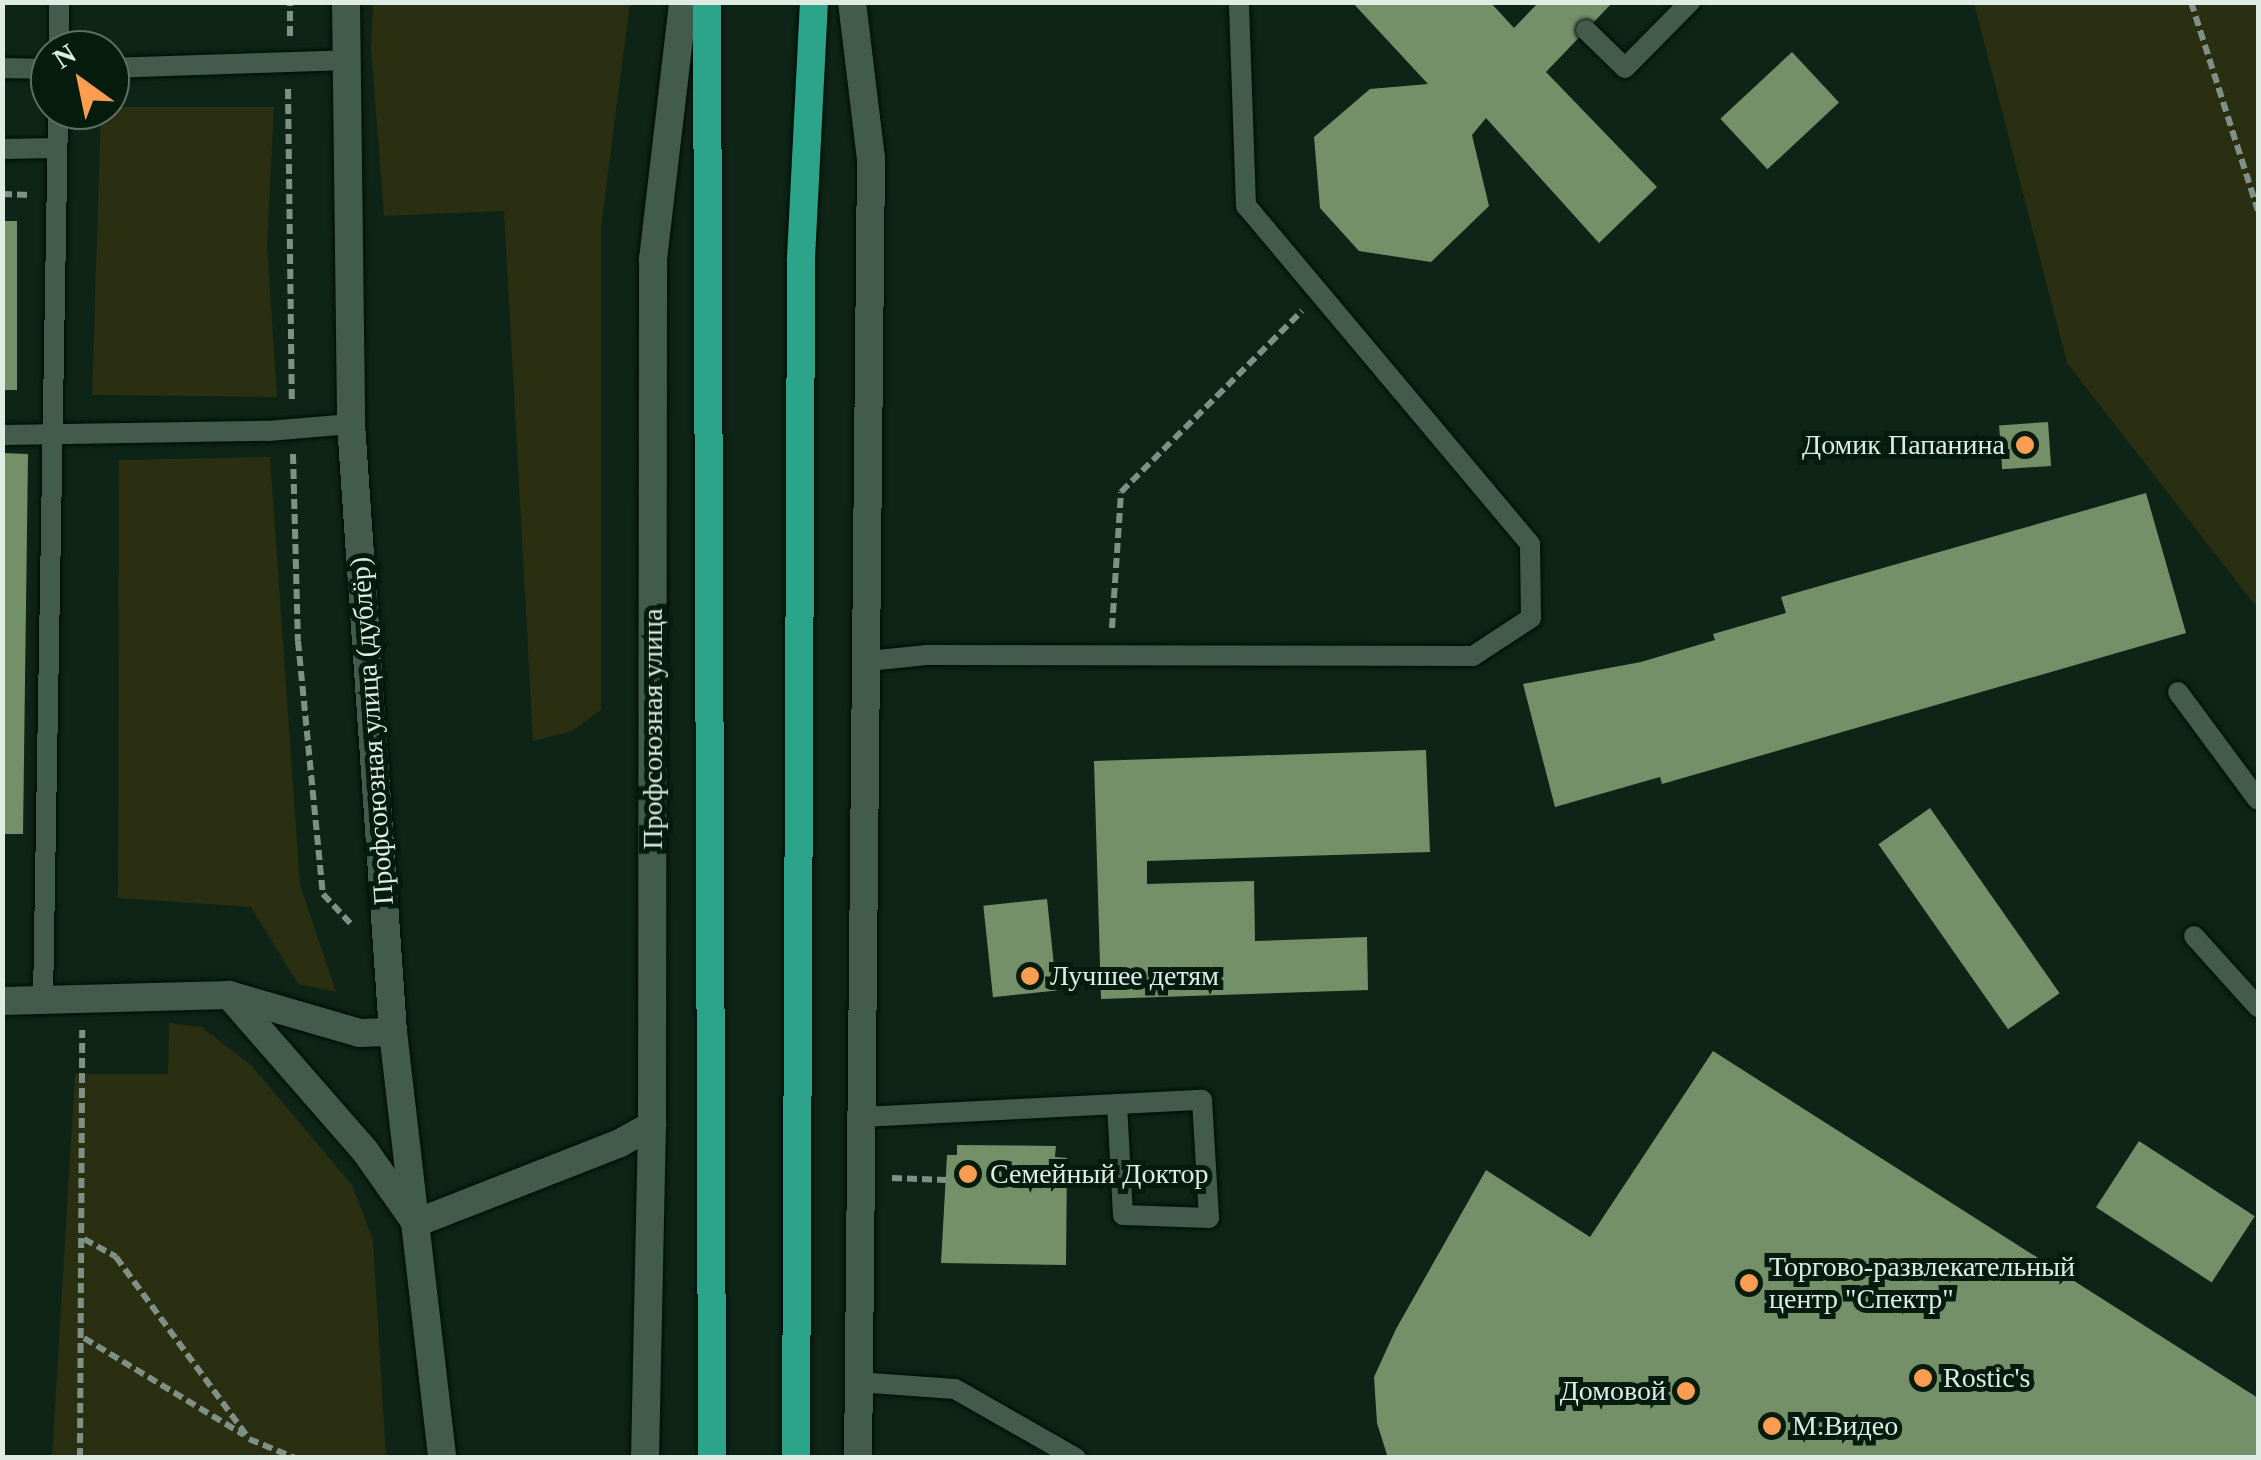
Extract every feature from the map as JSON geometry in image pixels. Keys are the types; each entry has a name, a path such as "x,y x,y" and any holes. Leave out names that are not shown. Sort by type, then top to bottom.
{"main road":[{"name":"Профсоюзная улица (дублёр)","path":"346,2 351,424 393,1032 442,1458"},
{"name":"Профсоюзная улица","path":"645,1458 652,1125 653,259 683,2"},
{"name":"Профсоюзная улица","path":"707,2 712,1458"},
{"path":"796,1458 801,278 814,2"},
{"path":"852,2 871,158 858,1458"},
{"path":"229,995 365,1151 416,1223 620,1143 652,1125"},
{"path":"2,1001 229,995 360,1032 393,1032"}],"lane":[{"path":"59,30 60,2"},
{"path":"868,661 927,655 1473,656 1531,618 1530,544 1246,206 1239,2"},
{"path":"1586,30 1625,68 1690,2"},
{"path":"130,68 345,60"},
{"path":"2,68 30,69"},
{"path":"44,1000 57,130"},
{"path":"2,149 57,148"},
{"path":"2,435 292,429 351,424"},
{"path":"2178,692 2258,800"},
{"path":"2194,936 2258,1007"},
{"path":"862,1116 1202,1100 1209,1218 1123,1215 1118,1105"},
{"path":"858,1382 956,1390 1076,1458"}],"path":[{"path":"290,2 292,429 298,641 323,894 350,919 352,938"},
{"path":"2191,2 2258,211"},
{"path":"1110,654 1121,492 1320,293"},
{"path":"80,1458 84,1338 82,1014"},
{"path":"890,1178 946,1180"},
{"path":"84,1238 116,1258 249,1438"},
{"path":"84,1338 249,1438 295,1458"}],"green space":[{"path":"373,3 630,3 601,227 601,710 572,731 533,741 504,211 384,216 371,49"},
{"path":"1974,3 2258,3 2258,609 2067,363"},
{"path":"130,107 274,107 267,245 277,397 92,395 100,130 130,130"},
{"path":"270,457 300,885 336,992 298,984 251,907 118,898 119,460"},
{"path":"169,1023 201,1027 251,1065 352,1185 373,1240 386,1457 52,1457 75,1074 168,1074"}],"building":[{"path":"1352,2 1490,2 1514,28 1539,2 1613,2 1546,72 1657,187 1599,243 1486,118 1472,135 1489,206 1431,262 1359,251 1320,208 1314,137 1370,89 1428,84"},
{"path":"1792,52 1839,102 1767,169 1720,119"},
{"path":"2,221 17,221 17,390 2,390"},
{"name":"Домик Папанина","path":"2048,422 2051,466 2002,469 1999,425"},
{"path":"2,453 28,454 23,834 2,834"},
{"path":"2146,493 2186,633 1662,784 1660,777 1555,807 1523,684 1641,662 1715,640 1713,634 1786,613 1781,597"},
{"path":"1426,750 1430,852 1147,861 1147,884 1254,881 1255,941 1367,937 1368,990 1101,999 1094,761"},
{"path":"1930,808 2060,993 2008,1029 1878,844"},
{"path":"1047,899 1057,990 993,997 983,906"},
{"name":"Торгово-развлекательный центр \"Спектр\"","path":"1713,1051 2258,1398 2258,1458 1388,1458 1377,1423 1374,1377 1396,1329 1486,1170 1590,1237"},
{"path":"2139,1141 2255,1216 2212,1282 2096,1207"},
{"path":"957,1145 1056,1146 1055,1157 1067,1158 1066,1265 941,1263 947,1155 957,1155"}],"place":[{"name":"Домик Папанина","path":"2025,445"},
{"name":"Лучшее детям","path":"1030,976"},
{"name":"Семейный Доктор","path":"968,1174"},
{"name":"Торгово-развлекательный центр \"Спектр\"","path":"1749,1283"},
{"name":"Rostic's","path":"1923,1378"},
{"name":"Домовой","path":"1686,1391"},
{"name":"М.Видео","path":"1772,1426"}]}
